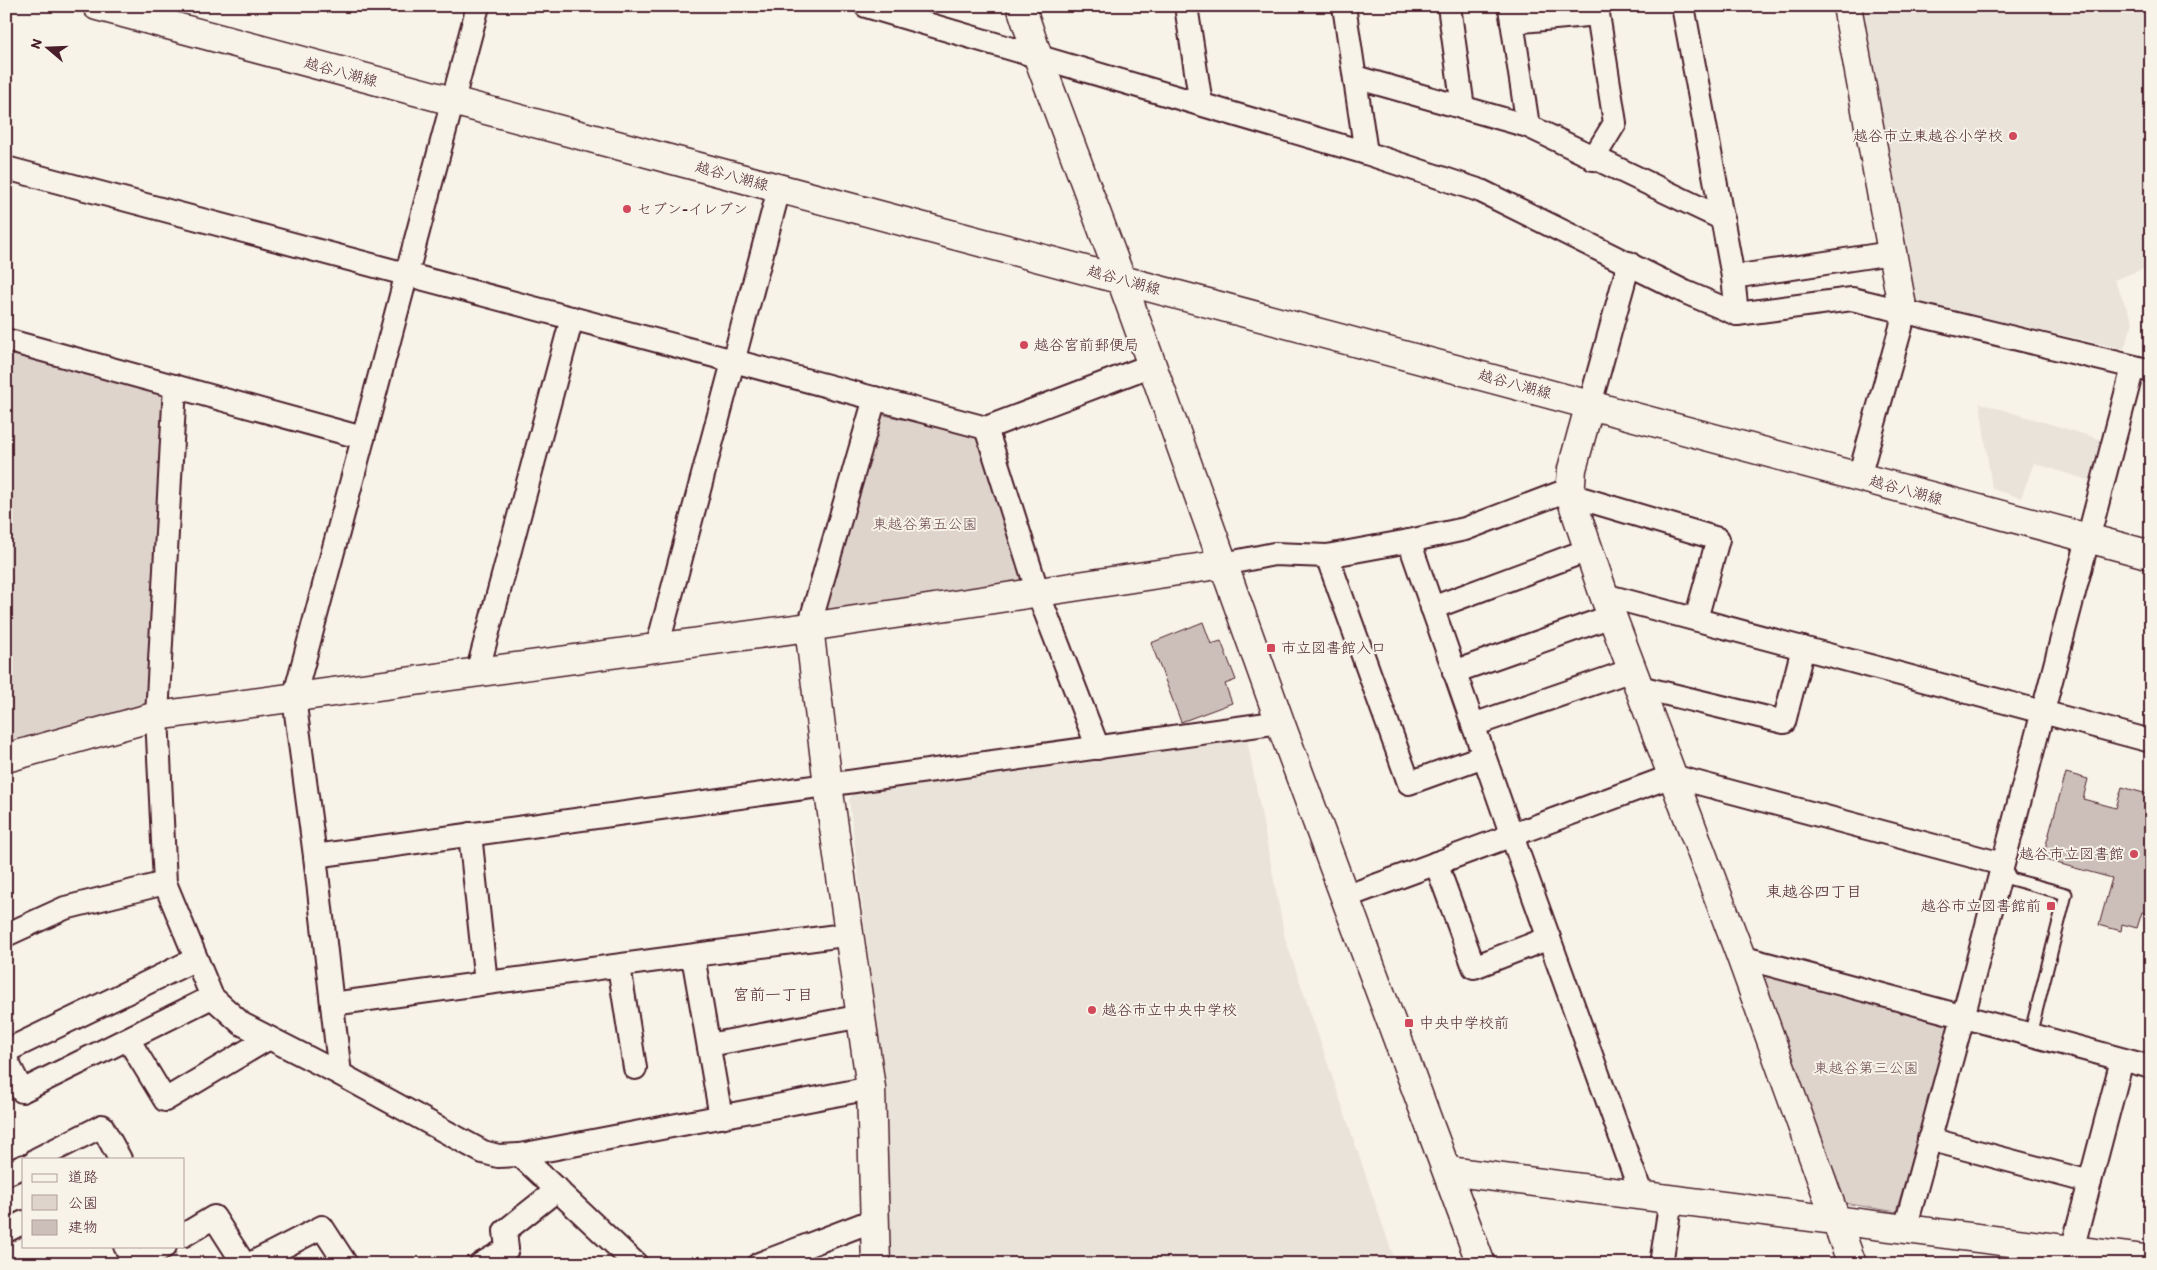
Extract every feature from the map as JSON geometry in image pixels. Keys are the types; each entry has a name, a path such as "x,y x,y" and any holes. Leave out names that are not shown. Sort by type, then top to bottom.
{"street":[{"name":"越谷八潮線","path":"97,6 2151,555"},
{"path":"340,1074 315,856 294,698 478,6"},
{"path":"866,6 1201,104 1481,191 1718,308 1737,314 1852,299 2142,369 2089,538 1905,1229"},
{"path":"1021,6 1280,722 1481,1264"},
{"path":"1186,6 1201,104"},
{"path":"1344,6 1366,154"},
{"path":"1449,6 1463,108"},
{"path":"1683,6 1734,278 1737,314"},
{"path":"1847,6 1903,312 1901,327 1859,477"},
{"path":"1528,126 1511,14 1598,14 1615,123 1593,159"},
{"path":"1354,76 1528,126 1593,159 1722,219"},
{"path":"6,168 986,428 1152,364"},
{"path":"657,648 779,189"},
{"path":"1734,278 1891,253"},
{"path":"1629,263 1572,469 1570,495 1608,605 1741,957 1852,1264"},
{"path":"477,672 572,318"},
{"path":"6,340 363,438"},
{"path":"175,386 157,716 165,883 212,997 242,1024 340,1074 483,1152 498,1156 520,1155 871,1088"},
{"path":"875,398 809,627 828,785 851,934 871,1088 876,1264"},
{"path":"986,428 1038,593 1098,748"},
{"path":"6,758 157,716 809,627 1224,564 1274,554 1327,556 1409,542 1465,529 1560,493 1718,539 1696,619"},
{"path":"1409,542 1512,836 1642,1196"},
{"path":"1432,608 1588,550"},
{"path":"1327,556 1410,783 1484,756"},
{"path":"1454,672 1608,605 1696,619 2151,741"},
{"path":"1473,726 1636,679 1784,722 1803,648"},
{"path":"315,856 1280,722"},
{"path":"1345,897 1672,776 2002,864"},
{"path":"470,834 486,983"},
{"path":"1436,863 1474,967 1549,938"},
{"path":"6,935 65,908 165,883"},
{"path":"332,1004 851,934"},
{"path":"692,956 722,1117"},
{"path":"1741,957 2151,1067"},
{"path":"6,1051 196,959"},
{"path":"620,966 635,1068"},
{"path":"6,1058 22,1091 212,997"},
{"path":"709,1046 862,1016"},
{"path":"128,1039 165,1100 269,1038"},
{"path":"2072,1250 2122,1060"},
{"path":"40,1158 102,1126 119,1158"},
{"path":"1928,1139 2090,1182"},
{"path":"520,1155 558,1190 629,1262"},
{"path":"6,1174 22,1167"},
{"path":"1448,1171 2146,1261"},
{"path":"481,1264 507,1249 505,1231 558,1190"},
{"path":"1661,1264 1671,1199"},
{"path":"185,1234 214,1217 244,1264"},
{"path":"758,1264 874,1220"},
{"path":"6,1231 22,1223"},
{"path":"250,1264 322,1227 346,1264"},
{"path":"126,1248 135,1264 161,1248"}],"lane":[{"path":"2002,864 2011,879 2066,894 2030,1035"}],"shaded area":[{"name":"越谷市立東越谷小学校","path":"1852,6 2151,6 2151,266 2114,280 2133,322 2124,349 1906,300"},
{"path":"1980,403 2103,440 2090,481 2034,463 2021,498 1992,489"},
{"name":"越谷市立中央中学校","path":"1247,739 1285,938 1396,1264 890,1264 884,1082 849,800 854,790"}],"green space":[{"path":"6,347 169,391 150,708 6,748"},
{"name":"東越谷第五公園","path":"879,414 978,435 1027,586 818,617"},
{"name":"東越谷第三公園","path":"1773,972 1952,1020 1896,1212 1844,1203 1761,984"}],"building":[{"path":"1203,622 1211,644 1221,641 1236,680 1225,684 1232,703 1181,722 1151,643"},
{"path":"2066,773 2088,779 2083,799 2116,808 2122,787 2151,795 2151,915 2142,912 2137,928 2122,924 2121,931 2099,925 2112,878 2042,859"}],"place":[{"name":"越谷市立東越谷小学校","path":"2013,136"},
{"name":"セブン-イレブン","path":"627,209"},
{"name":"越谷宮前郵便局","path":"1024,345"},
{"name":"市立図書館入口","path":"1271,648"},
{"name":"越谷市立図書館","path":"2134,854"},
{"name":"越谷市立図書館前","path":"2051,906"},
{"name":"越谷市立中央中学校","path":"1092,1010"},
{"name":"中央中学校前","path":"1409,1023"}],"district":[{"name":"東越谷四丁目","path":"1814,891"},
{"name":"宮前一丁目","path":"773,994"}]}
